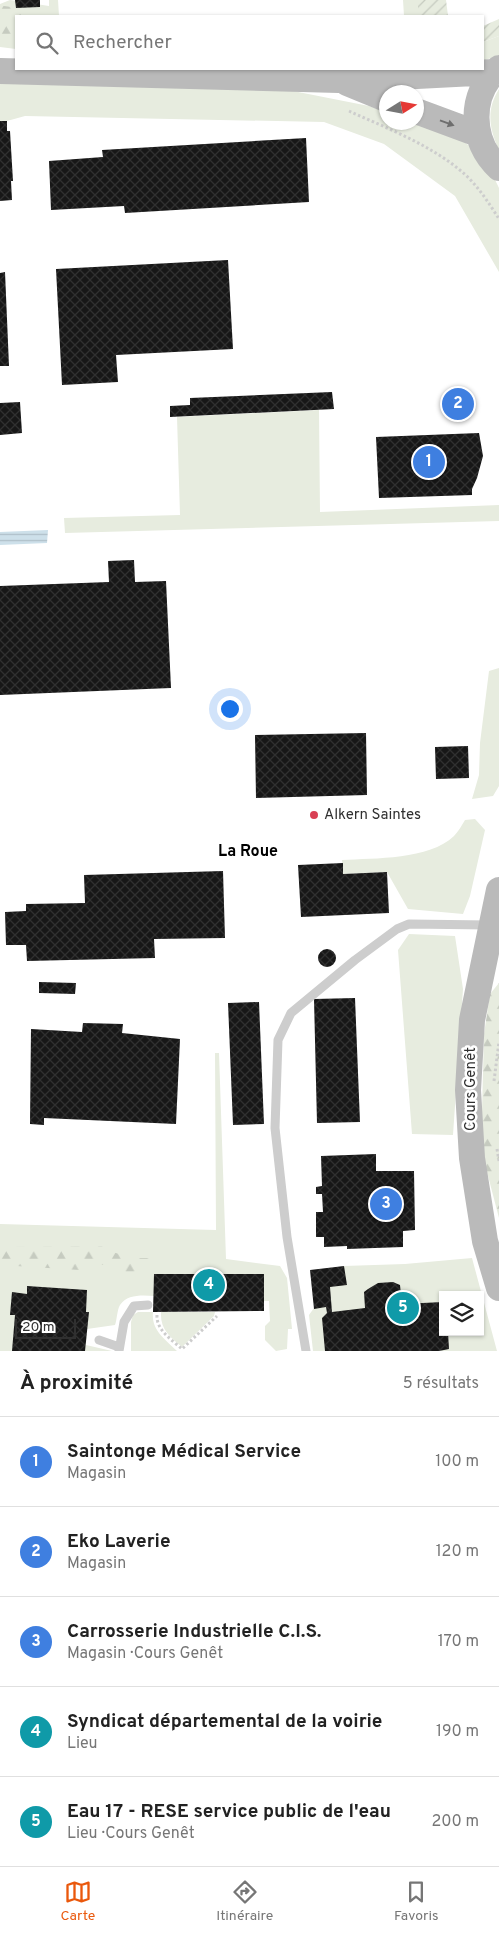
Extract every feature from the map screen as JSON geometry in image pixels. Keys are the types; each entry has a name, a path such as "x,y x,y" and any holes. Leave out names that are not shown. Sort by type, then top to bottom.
{"main road":[{"path":"0,71 339,80 497,70"},
{"path":"497,70 484,85 478,101 476,118 478,134 483,149 499,168"},
{"path":"339,80 379,96"},
{"path":"424,114 478,134"},
{"name":"Cours Genêt","path":"499,890 472,1020 468,1090 472,1158 485,1240 499,1288"}],"lane":[{"path":"306,1351 287,1237 275,1128 278,1040 291,1013 355,960 398,929 409,924 492,925"},
{"path":"99,1340 120,1349 124,1322 134,1306 148,1304"}],"path":[{"path":"345,109 430,150 461,171 474,185 499,219"},
{"path":"493,1087 499,1042"},
{"path":"495,1144 499,1161"},
{"path":"158,1312 158,1326 182,1349 217,1316"}],"green space":[{"path":"10,0 49,6 49,0 58,0 59,15 15,15 15,49 0,47 0,4"},
{"path":"403,0 418,0 418,15 404,15"},
{"path":"418,0 446,0 448,15 418,15"},
{"path":"0,6 15,8 27,15 15,15 15,42 3,43 0,34"},
{"path":"499,19 499,36 484,42 484,26"},
{"path":"499,36 499,55 484,61 484,42"},
{"path":"0,80 293,91 369,106 379,110 379,130 424,130 424,126 459,138 484,157 499,188 499,272 455,196 384,144 324,122 25,116 7,121 0,131"},
{"path":"499,89 499,150 490,119 492,104"},
{"path":"319,410 320,512 499,505 499,521 65,533 64,518 180,515 177,417"},
{"path":"499,668 499,786 493,796 472,799 479,775 480,743 489,671"},
{"path":"475,819 485,830 470,896 463,914 408,909 387,872 343,874 342,860 385,858 431,850 454,836 465,820"},
{"path":"409,934 455,936 463,989 453,1135 412,1134 398,950"},
{"path":"499,983 499,1218 481,1149 484,1034 490,994"},
{"path":"215,1053 219,1053 226,1259 280,1266 287,1278 292,1329 288,1329 287,1349 276,1351 265,1340 265,1326 270,1321 269,1301 264,1301 264,1274 154,1274 154,1296 131,1297 120,1305 115,1325 87,1329 86,1345 112,1351 0,1351 0,1224 216,1230"},
{"path":"102,1246 105,1250 134,1258 156,1258 136,1278 110,1263 80,1270 0,1265 0,1247"},
{"path":"472,1258 481,1291 439,1291 439,1336 484,1336 484,1303 497,1351 313,1351 309,1315 344,1266 405,1264"},
{"path":"138,1312 153,1312 154,1324 157,1329 177,1351 131,1351 131,1322 133,1315"},
{"path":"161,1312 215,1312 214,1316 182,1347 169,1336 164,1328"}],"water":[{"path":"48,530 47,543 0,545 0,532"}],"building":[{"path":"15,0 40,0 40,7 16,8"},
{"path":"0,121 7,121 7,131 10,131 13,181 11,181 12,200 0,201"},
{"path":"306,138 309,202 125,213 124,206 51,210 49,161 103,157 102,150"},
{"path":"228,260 233,349 116,355 118,382 62,385 56,269"},
{"path":"5,272 9,366 0,366 0,273"},
{"path":"332,392 334,409 170,417 170,406 190,405 190,398"},
{"path":"20,402 22,433 0,435 0,403"},
{"path":"479,433 483,456 472,489 472,495 379,498 376,437"},
{"path":"134,560 135,582 166,581 171,688 0,695 0,586 109,582 108,561"},
{"path":"366,733 367,795 256,798 255,735"},
{"path":"468,746 469,778 436,779 435,747"},
{"path":"343,863 343,874 387,872 389,913 301,917 298,865"},
{"path":"223,871 225,938 154,939 155,958 27,961 26,945 6,945 5,912 26,911 26,904 85,903 84,875"},
{"path":"327,949 333,952 336,958 333,964 327,967 321,964 318,958 321,952"},
{"path":"39,982 76,983 75,994 39,993"},
{"path":"355,998 360,1122 317,1123 314,999"},
{"path":"259,1002 264,1124 233,1125 228,1003"},
{"path":"83,1023 123,1024 122,1033 180,1039 176,1124 44,1118 44,1125 30,1124 31,1029 82,1032"},
{"path":"376,1154 376,1171 414,1171 415,1230 403,1231 403,1247 347,1249 347,1246 324,1247 324,1237 316,1237 316,1212 323,1212 322,1194 316,1194 316,1187 322,1186 321,1156"},
{"path":"344,1266 347,1285 330,1287 332,1312 365,1308 364,1292 378,1283 393,1282 400,1285 402,1304 439,1302 439,1336 448,1336 449,1349 439,1351 325,1351 322,1318 327,1313 326,1307 314,1309 310,1270"},
{"path":"154,1274 264,1274 264,1311 153,1312"},
{"path":"27,1286 87,1290 86,1312 89,1312 85,1351 12,1351 15,1315 10,1315 12,1292 27,1294"}],"place":[{"name":"Eko Laverie","path":"458,404"},
{"name":"Saintonge Médical Service","path":"429,462"},
{"name":"Alkern Saintes","path":"314,815"},
{"name":"Carrosserie Industrielle C.I.S.","path":"386,1204"},
{"name":"Syndicat départemental de la voirie","path":"209,1285"},
{"name":"Eau 17 - RESE service public de l'eau","path":"403,1308"}],"district":[{"name":"La Roue","path":"248,852"}]}
